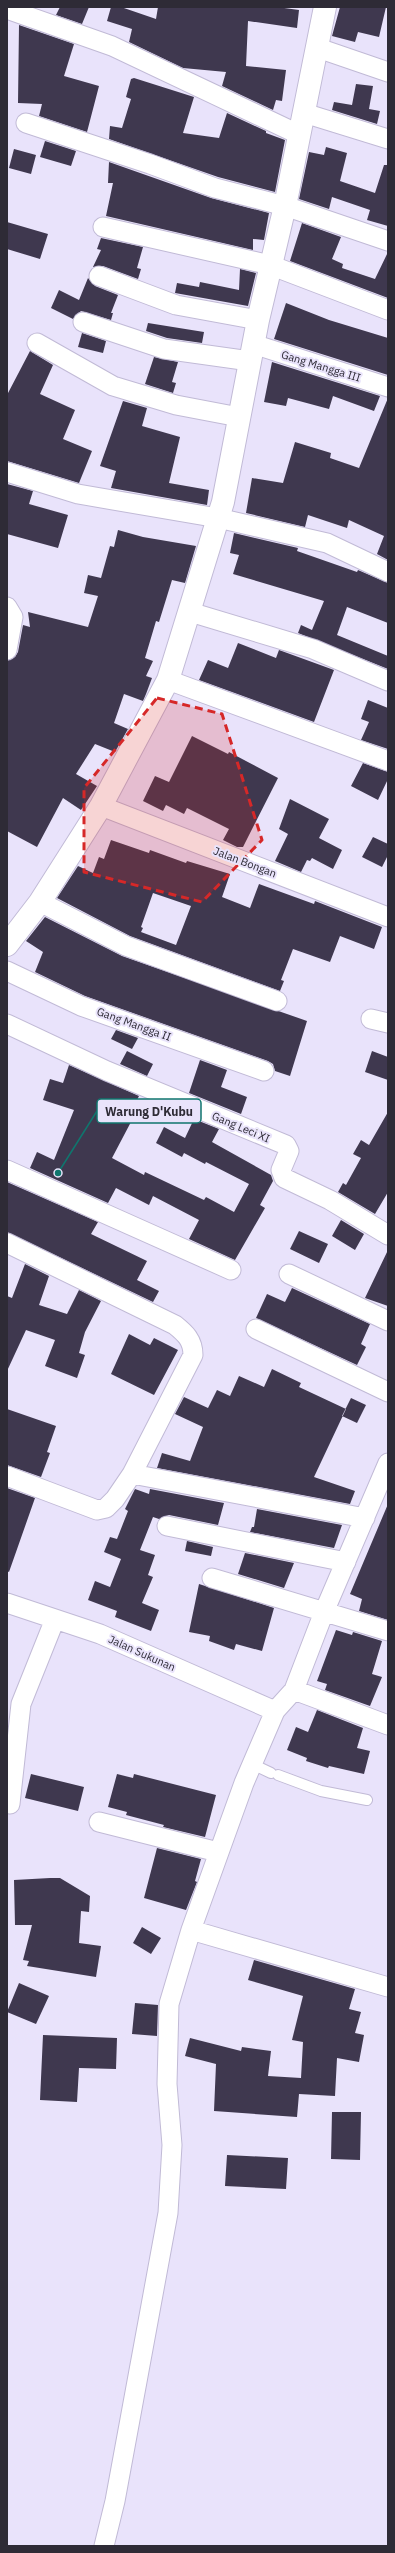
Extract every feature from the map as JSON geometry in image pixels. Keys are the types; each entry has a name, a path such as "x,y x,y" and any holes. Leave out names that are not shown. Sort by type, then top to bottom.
{"street":[{"path":"9,939 40,902 101,806 168,680 218,518 258,320 300,135 318,48 324,7"},
{"path":"7,9 112,46 300,135"},
{"path":"318,48 388,72"},
{"path":"304,113 388,139"},
{"path":"26,123 150,164 215,188 285,206 388,241"},
{"path":"103,227 270,265 388,310"},
{"path":"99,276 176,305 258,320"},
{"name":"Gang Mangga III","path":"83,322 164,349 252,353 388,387"},
{"path":"37,343 113,386 176,405 239,417"},
{"path":"7,472 78,494 218,518 327,543 388,572"},
{"path":"7,607 13,617 7,650"},
{"path":"190,612 313,649 388,681"},
{"path":"168,680 388,762"},
{"name":"Jalan Bongan","path":"101,806 388,917"},
{"path":"40,902 126,946 277,1001"},
{"name":"Gang Mangga II","path":"7,971 81,1006 264,1071"},
{"name":"Gang Leci XI","path":"7,1024 107,1071 286,1145 289,1151 281,1170 284,1178 330,1200 388,1235"},
{"path":"7,1170 231,1270"},
{"path":"7,1243 175,1324 186,1334 191,1342 193,1355 132,1474 115,1499 106,1508 97,1510 7,1476"},
{"path":"288,1274 388,1321"},
{"path":"256,1329 388,1392"},
{"path":"104,2546 115,2501 168,2213 172,2145 167,2084 169,2004 191,1930 218,1852 252,1764 275,1711 294,1690 324,1612 388,1463"},
{"path":"132,1474 365,1518"},
{"path":"167,1526 346,1562"},
{"path":"212,1578 388,1631"},
{"name":"Jalan Sukunan","path":"7,1603 100,1634 275,1711"},
{"path":"10,1804 21,1704 55,1619"},
{"path":"294,1690 388,1725"},
{"path":"98,1822 218,1852"},
{"path":"191,1930 388,1987"}],"lane":[{"path":"252,1764 274,1774 321,1791 367,1800"}],"highlighted area":[{"path":"157,698 222,714 262,840 202,902 84,872 84,788"}],"building":[{"path":"60,7 89,7 82,24 56,15"},
{"path":"111,7 121,7 156,19 158,7 277,7 299,10 297,28 248,21 246,66 286,70 282,101 276,100 273,110 222,86 226,72 183,68 129,42 132,29 107,21"},
{"path":"340,7 386,7 379,37 358,32 355,42 332,36"},
{"path":"19,25 74,44 64,76 99,86 87,132 39,116 42,104 18,103"},
{"path":"134,78 194,97 183,133 219,138 227,113 266,131 266,133 285,140 275,192 218,177 109,139 110,126 122,128 131,99 126,97 131,79"},
{"path":"356,84 373,86 369,109 380,111 377,124 332,110 334,102 352,105"},
{"path":"45,141 76,151 71,166 40,157"},
{"path":"326,147 347,153 340,181 375,193 384,165 388,165 388,226 367,220 370,210 332,197 329,209 299,199 309,152 324,155"},
{"path":"14,149 36,155 31,174 9,168"},
{"path":"109,162 211,198 269,213 264,240 253,239 253,250 106,216 113,183 108,183"},
{"path":"7,222 48,234 40,259 7,249"},
{"path":"302,223 341,237 332,259 343,264 342,268 375,279 388,252 388,298 290,261"},
{"path":"101,238 143,247 137,268 141,269 138,279 103,266 93,267 101,250 97,249"},
{"path":"240,269 256,273 248,306 175,293 177,283 199,287 200,282 239,290"},
{"path":"88,278 95,286 118,295 111,313 113,313 111,320 81,311 73,319 51,308 59,290 79,300"},
{"path":"286,303 329,320 388,338 388,375 274,339"},
{"path":"148,323 204,332 202,343 167,338 146,331"},
{"path":"82,333 106,341 103,353 78,347"},
{"path":"30,351 53,365 40,394 75,410 63,439 92,451 79,483 7,461 7,395"},
{"path":"154,357 178,362 172,382 176,383 173,393 145,384"},
{"path":"272,362 380,396 374,411 333,396 329,409 288,398 286,406 264,402"},
{"path":"388,398 388,560 377,554 384,536 349,520 347,528 308,515 305,527 246,513 252,478 283,483 295,442 331,453 330,458 359,468"},
{"path":"123,401 147,408 142,426 180,437 169,483 209,490 207,505 111,488 116,471 100,466"},
{"path":"7,484 33,491 29,504 68,515 58,548 7,534"},
{"path":"118,530 143,537 196,546 185,583 172,580 159,622 156,621 145,658 153,661 146,676 152,678 143,701 124,694 114,723 128,729 115,752 95,744 76,774 97,786 81,810 63,798 37,847 7,831 7,661 15,657 18,652 23,625 30,627 28,612 88,627 98,596 84,593 88,575 101,578 110,546 114,547"},
{"path":"234,533 298,548 297,551 357,572 358,570 388,583 388,623 347,607 337,635 388,656 388,669 298,633 301,625 312,630 324,601 233,574 239,555 230,553"},
{"path":"238,643 276,658 279,650 334,670 314,722 199,680 208,660 228,668"},
{"path":"368,700 388,708 388,749 361,740 369,722 361,719"},
{"path":"192,736 228,754 229,752 278,778 243,847 237,847 223,840 229,829 187,808 184,814 166,805 163,811 143,801 155,776 169,782"},
{"path":"363,763 388,772 388,779 378,800 351,786"},
{"path":"290,799 329,819 319,838 342,850 333,869 312,858 310,861 307,860 301,872 275,861 288,834 279,829"},
{"path":"373,837 388,844 388,855 382,867 362,857"},
{"path":"111,840 149,853 150,850 186,863 187,861 230,874 222,897 250,908 259,884 314,904 315,901 382,927 374,949 340,936 330,962 293,949 281,980 284,981 280,991 130,936 57,898 78,866 93,873 99,857 104,859","holes":["153,893 191,906 176,945 141,932 143,928 141,927"]},
{"path":"45,917 122,956 307,1021 290,1076 275,1071 273,1064 268,1061 85,996 35,972 43,952 26,941"},
{"path":"116,1030 138,1038 132,1049 111,1039"},
{"path":"127,1051 153,1064 147,1076 120,1064"},
{"path":"372,1051 388,1057 388,1080 365,1072"},
{"path":"200,1060 227,1070 221,1087 247,1097 241,1114 189,1093"},
{"path":"69,1065 139,1096 128,1118 132,1120 112,1158 144,1175 145,1172 204,1200 206,1197 234,1212 249,1184 206,1162 205,1164 184,1153 182,1157 156,1143 164,1127 185,1138 194,1119 219,1129 212,1142 271,1175 273,1181 260,1205 265,1208 235,1260 189,1239 199,1220 153,1196 149,1205 116,1188 108,1203 30,1168 37,1152 54,1160 74,1110 43,1100 50,1079 63,1083"},
{"path":"388,1112 388,1192 375,1214 338,1192 343,1183 346,1185 361,1158 353,1154 361,1140 369,1145"},
{"path":"7,1182 98,1222 91,1234 147,1261 137,1280 159,1291 153,1302 7,1232"},
{"path":"341,1220 364,1234 355,1250 332,1236"},
{"path":"299,1231 328,1244 319,1263 290,1249"},
{"path":"388,1250 388,1306 365,1298"},
{"path":"25,1264 49,1276 39,1305 67,1314 79,1290 101,1301 85,1332 79,1353 85,1355 77,1378 45,1366 55,1340 26,1330 7,1371 7,1296 12,1298"},
{"path":"292,1288 370,1324 361,1344 366,1347 357,1365 256,1318 267,1294 285,1302"},
{"path":"129,1334 150,1345 154,1338 178,1350 154,1395 111,1374"},
{"path":"272,1369 301,1383 299,1387 346,1409 314,1477 355,1491 350,1504 157,1468 162,1453 190,1461 203,1427 175,1414 184,1397 208,1408 217,1390 230,1396 239,1376 264,1387"},
{"path":"351,1398 366,1405 357,1423 342,1416"},
{"path":"7,1409 56,1426 47,1452 50,1453 41,1477 7,1465"},
{"path":"7,1488 35,1498 9,1572 7,1571"},
{"path":"135,1489 149,1494 150,1489 224,1503 218,1525 169,1515 159,1519 153,1517 140,1550 155,1555 148,1575 153,1577 142,1603 159,1610 151,1631 115,1617 117,1611 88,1600 95,1581 110,1587 121,1559 104,1552 110,1537 117,1539 128,1511 125,1509"},
{"path":"388,1504 388,1620 359,1611 362,1599 350,1594"},
{"path":"257,1509 342,1525 334,1548 250,1532 252,1527 254,1527"},
{"path":"187,1541 213,1547 211,1556 185,1551"},
{"path":"245,1553 294,1563 284,1588 238,1574"},
{"path":"199,1584 274,1608 262,1651 236,1644 234,1650 209,1641 210,1636 189,1632"},
{"path":"336,1630 352,1635 353,1632 382,1641 372,1674 382,1677 370,1706 325,1690 327,1684 317,1681"},
{"path":"317,1710 363,1728 357,1748 370,1751 364,1774 329,1766 328,1768 306,1761 307,1758 287,1750 296,1727 308,1732"},
{"path":"31,1774 84,1787 78,1811 25,1798"},
{"path":"117,1774 133,1778 134,1774 216,1795 205,1837 163,1827 164,1825 126,1815 127,1812 108,1807"},
{"path":"157,1848 201,1859 195,1881 197,1882 186,1910 144,1898"},
{"path":"60,1878 90,1896 89,1912 81,1911 79,1943 101,1946 96,1977 27,1966 29,1961 23,1960 32,1925 15,1925 14,1880"},
{"path":"142,1927 161,1938 151,1954 133,1943"},
{"path":"254,1960 355,1989 349,2009 361,2012 355,2033 364,2035 359,2062 337,2058 335,2096 299,2094 297,2117 214,2111 216,2064 185,2056 190,2038 241,2051 242,2047 271,2051 268,2076 301,2078 303,2042 292,2040 303,1996 248,1980"},
{"path":"19,1983 49,1996 36,2024 7,2012"},
{"path":"135,2003 158,2005 157,2036 132,2034"},
{"path":"43,2035 117,2038 116,2069 79,2068 77,2102 40,2100"},
{"path":"332,2112 361,2112 360,2160 331,2159"},
{"path":"227,2155 288,2158 286,2189 225,2186"}],"place":[{"name":"Warung D'Kubu","path":"58,1173"}]}
